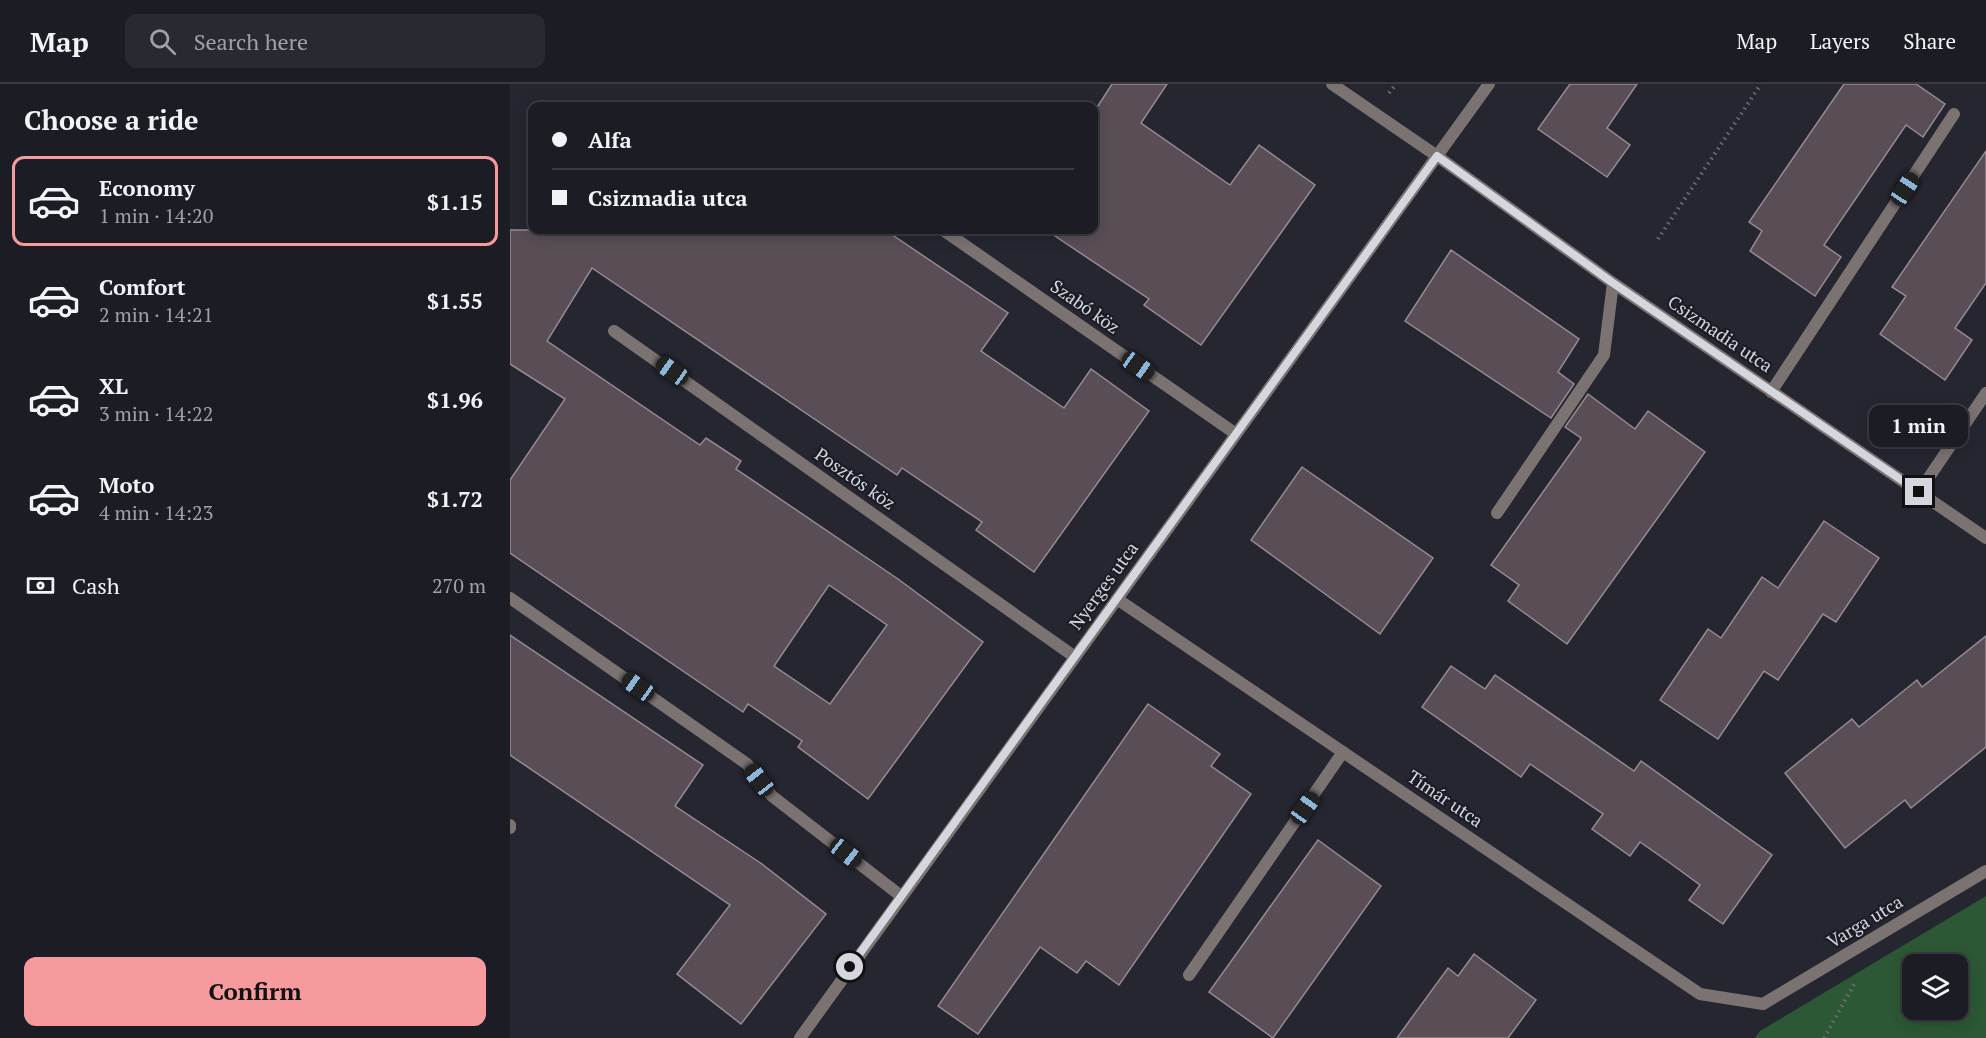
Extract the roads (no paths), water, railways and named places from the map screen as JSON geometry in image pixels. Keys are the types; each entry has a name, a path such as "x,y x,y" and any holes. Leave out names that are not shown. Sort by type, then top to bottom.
{"street":[{"name":"Csizmadia utca","path":"1332,84 1437,156 1613,283 1986,538"},
{"name":"Nyerges utca","path":"800,1038 1489,84"},
{"path":"1772,392 1954,114"},
{"name":"Szabó köz","path":"950,234 1236,434"},
{"path":"1497,513 1604,355 1613,283"},
{"name":"Posztós köz","path":"614,331 1075,657"},
{"path":"1919,492 1986,393"},
{"path":"510,598 747,764 772,796 901,896"},
{"name":"Tímár utca","path":"1117,599 1700,994 1763,1004"},
{"path":"1188,975 1343,752"},
{"name":"Varga utca","path":"1763,1004 1986,871"}]}
